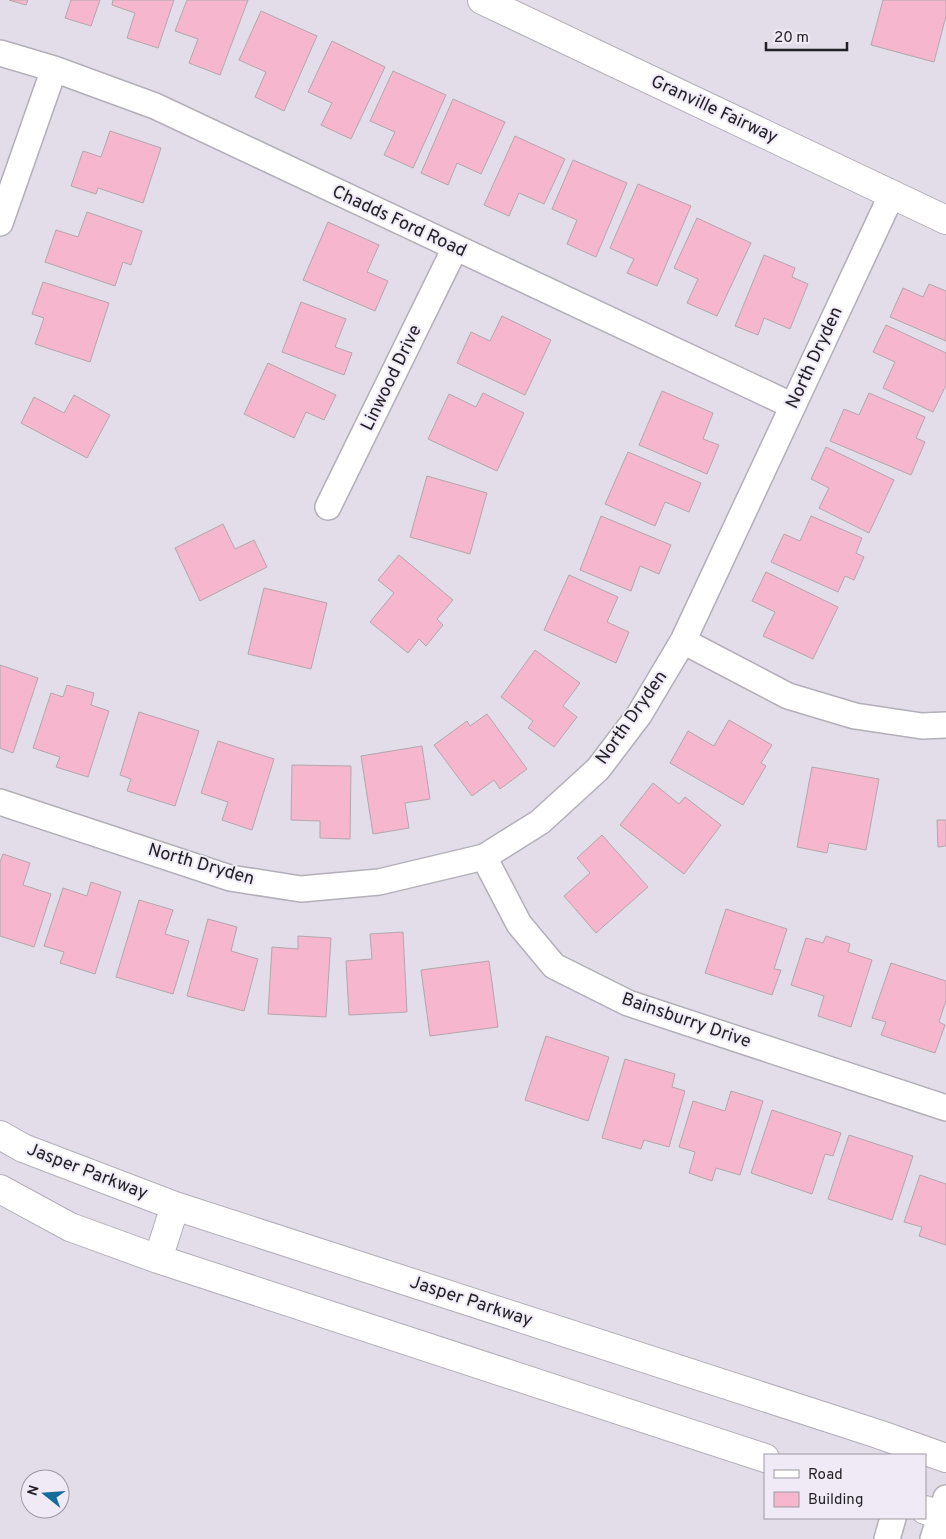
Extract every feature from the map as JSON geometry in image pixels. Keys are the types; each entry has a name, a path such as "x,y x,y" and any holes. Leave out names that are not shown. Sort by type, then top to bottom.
{"main road":[{"name":"Granville Fairway","path":"482,0 946,220"},
{"name":"Jasper Parkway","path":"0,1135 23,1148 175,1206 869,1431 914,1451 946,1458"},
{"path":"0,1189 70,1227 158,1259 764,1458"},
{"path":"158,1259 175,1206"}],"street":[{"name":"Chadds Ford Road","path":"0,53 54,69 155,106 793,406"},
{"path":"0,223 54,69"},
{"name":"North Dryden","path":"0,802 230,878 301,889 379,882 484,857 540,822 598,769 639,715 683,641 892,194"},
{"name":"Linwood Drive","path":"328,507 455,248"},
{"path":"683,641 788,696 855,716 922,726 946,725"},
{"name":"Bainsburry Drive","path":"484,857 519,924 554,966 628,1003 946,1108"},
{"path":"887,1539 893,1519"}],"building":[{"path":"9,0 28,0 26,5"},
{"path":"71,0 100,0 91,26 65,18"},
{"path":"113,0 174,0 158,48 127,38 135,13 112,5"},
{"path":"187,0 248,0 220,75 189,63 198,39 175,31"},
{"path":"883,0 946,0 946,16 934,62 871,45"},
{"path":"261,11 317,36 284,111 255,97 266,72 239,60"},
{"path":"332,41 385,67 351,139 321,125 332,103 308,92"},
{"path":"393,71 446,95 413,168 384,155 395,132 370,121"},
{"path":"453,99 505,122 481,174 457,163 448,185 421,173"},
{"path":"110,131 161,148 143,203 98,188 96,194 71,186 83,151 101,157"},
{"path":"515,136 565,159 544,204 519,193 509,216 484,205"},
{"path":"573,160 627,183 596,257 567,244 577,220 552,209"},
{"path":"638,184 691,206 657,286 627,273 634,259 610,248"},
{"path":"87,212 142,231 131,265 123,262 115,286 45,262 56,230 78,237"},
{"path":"697,218 751,243 717,316 687,303 698,279 674,268"},
{"path":"328,222 379,245 367,272 388,281 375,311 303,280"},
{"path":"764,255 795,268 792,277 808,284 790,329 764,318 758,335 735,326"},
{"path":"43,282 109,303 90,362 35,344 44,318 32,314"},
{"path":"929,284 946,291 946,341 890,317 903,288 923,297"},
{"path":"301,302 346,319 335,347 352,353 344,375 282,352"},
{"path":"502,316 551,340 525,395 457,363 471,332 490,341"},
{"path":"886,325 946,353 946,385 933,412 883,388 895,362 873,352"},
{"path":"268,363 336,395 324,420 306,412 294,438 244,414"},
{"path":"662,391 713,413 703,439 719,445 707,474 639,445"},
{"path":"483,393 524,413 497,471 428,439 449,394 476,407"},
{"path":"869,393 925,417 916,438 925,442 911,475 830,441 844,409 859,415"},
{"path":"74,395 110,415 87,458 21,423 34,397 64,413"},
{"path":"826,447 894,480 869,533 819,508 829,488 811,479"},
{"path":"628,452 701,483 689,512 665,502 655,526 605,504"},
{"path":"427,476 487,493 470,554 410,537"},
{"path":"601,516 671,545 659,574 640,566 631,591 580,570"},
{"path":"811,516 862,538 856,553 864,557 854,580 845,576 838,592 771,562 784,534 800,541"},
{"path":"223,524 235,549 254,540 267,567 200,601 175,548"},
{"path":"399,555 453,600 437,619 443,625 426,646 419,639 408,653 370,622 394,593 378,580"},
{"path":"766,572 838,607 813,659 763,636 775,612 752,601"},
{"path":"569,575 618,597 607,622 629,632 616,663 544,630"},
{"path":"264,588 327,603 311,669 248,654"},
{"path":"535,650 580,683 563,706 577,717 554,747 528,728 533,721 501,697"},
{"path":"0,665 38,678 13,753 0,748"},
{"path":"67,685 94,693 91,705 109,711 88,777 56,767 60,757 33,748 51,693 63,697"},
{"path":"139,712 199,731 175,806 127,791 131,779 120,775"},
{"path":"487,714 527,769 500,789 494,780 472,796 434,745 467,721 470,726"},
{"path":"729,720 772,745 761,763 766,766 743,805 670,763 688,731 714,746"},
{"path":"218,741 274,759 252,830 222,820 228,802 201,793"},
{"path":"422,746 430,799 405,803 409,828 373,834 361,756"},
{"path":"292,765 351,766 350,839 320,838 320,821 291,820"},
{"path":"812,767 879,779 866,850 829,843 827,853 797,847"},
{"path":"653,783 679,804 685,797 721,825 684,874 620,825"},
{"path":"937,820 946,820 946,846 938,847"},
{"path":"602,835 648,887 596,933 564,896 590,873 577,858"},
{"path":"3,854 30,863 23,885 51,894 34,947 0,936 0,862"},
{"path":"91,882 121,892 95,974 60,963 64,952 44,946 63,888 87,896"},
{"path":"139,900 173,910 165,934 189,941 173,994 116,977"},
{"path":"726,909 787,929 774,969 781,970 772,995 705,973"},
{"path":"208,919 237,927 231,951 258,959 244,1011 187,996"},
{"path":"403,932 407,1012 349,1015 346,961 372,959 370,934"},
{"path":"298,936 331,938 326,1017 268,1014 272,947 298,949"},
{"path":"826,936 850,944 848,952 872,960 851,1027 818,1016 824,996 791,985 806,938 823,943"},
{"path":"489,961 498,1027 430,1036 421,970"},
{"path":"891,963 946,981 946,1000 939,1022 945,1025 935,1053 881,1035 886,1022 872,1018"},
{"path":"546,1036 609,1057 588,1121 525,1100"},
{"path":"625,1059 675,1074 672,1087 685,1091 669,1147 644,1140 641,1149 602,1138"},
{"path":"731,1091 763,1101 740,1175 716,1168 712,1181 689,1173 695,1152 679,1147 693,1101 725,1111"},
{"path":"772,1110 841,1133 833,1156 825,1154 812,1194 751,1173"},
{"path":"849,1135 913,1156 892,1220 828,1199"},
{"path":"920,1175 946,1184 946,1245 919,1236 922,1227 904,1222"}]}
